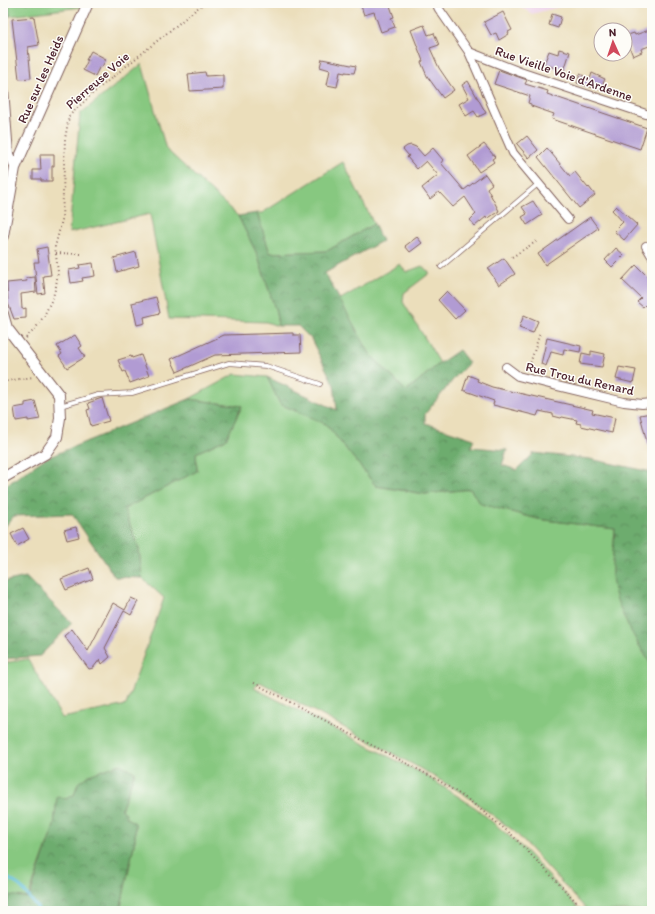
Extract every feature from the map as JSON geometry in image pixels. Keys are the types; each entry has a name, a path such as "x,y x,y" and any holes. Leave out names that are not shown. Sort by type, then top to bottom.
{"street":[{"name":"Rue sur les Heids","path":"3,236 15,168 88,3"},
{"path":"436,3 469,52 513,153 568,220"},
{"name":"Rue Vieille Voie d'Ardenne","path":"469,52 520,72 652,116"},
{"path":"3,76 9,154 15,168"},
{"path":"646,246 652,256"},
{"path":"3,314 7,328 59,395 60,406 57,437 45,454 3,478"},
{"name":"Rue Trou du Renard","path":"506,368 518,376 624,402 642,404 652,403"}],"lane":[{"path":"441,267 538,184"},
{"path":"60,406 98,395 132,393 229,363 266,366 320,384"}],"path":[{"name":"Pierreuse Voie","path":"20,344 35,329 44,316 53,297 58,272 55,247 62,220 65,139 69,116 94,93 204,3"},
{"path":"512,257 537,241"},
{"path":"56,253 83,254"},
{"path":"525,378 540,333"},
{"path":"3,379 7,381 34,377 41,371"},
{"path":"254,683 438,780 470,802 512,834 584,911"}],"shaded area":[{"path":"515,3 574,3 532,14"}],"green space":[{"path":"3,3 9,3 10,16 3,17"},
{"path":"9,3 83,3 81,7 10,16"},
{"path":"142,64 166,149 238,216 257,254 276,312 278,326 266,322 169,319 150,214 69,233 80,114"},
{"path":"3,139 6,170 3,187"},
{"path":"343,162 374,224 327,251 270,253 257,213 262,213"},
{"path":"257,213 270,253 327,251 374,224 382,241 325,273 370,354 406,391 440,363 459,350 469,363 457,375 425,414 425,423 474,439 471,447 507,450 502,465 517,470 534,453 590,459 652,472 652,666 621,611 614,588 612,564 615,529 538,519 481,504 470,489 425,494 376,486 326,424 280,404 267,377 337,410 334,385 311,339 298,326 278,326 276,312 257,254 238,216"},
{"path":"400,264 406,272 422,266 430,273 404,293 403,302 440,363 406,391 370,354 339,300"},
{"path":"235,374 267,377 280,404 326,424 376,486 425,494 470,489 481,504 538,519 615,529 612,576 637,642 652,666 652,911 588,911 514,831 464,794 414,765 260,682 254,688 425,775 476,808 524,849 581,911 120,911 135,840 135,823 126,817 121,810 135,772 78,783 74,795 66,799 57,796 54,826 28,898 3,911 3,663 28,659 62,718 126,705 164,598 142,578 139,549 124,509 197,471 196,453 226,439 242,406 189,399"},
{"path":"189,399 242,406 226,439 196,453 197,471 124,509 139,549 142,578 115,577 72,514 14,516 3,529 3,487 44,459"},
{"path":"26,577 72,623 40,656 3,659 3,582"},
{"path":"120,764 135,772 121,810 126,813 126,817 135,823 135,840 120,911 3,911 10,895 29,898 54,826 57,796 66,799 74,795 78,783 89,775"}],"building":[{"path":"360,3 389,3 394,17 391,18 395,27 381,32 374,12 364,15"},
{"path":"503,12 512,30 508,32 509,34 499,40 496,33 491,35 484,22"},
{"path":"552,14 561,17 558,28 549,25"},
{"path":"34,17 39,45 28,47 31,78 19,79 12,19"},
{"path":"424,25 428,35 434,33 439,45 430,48 439,68 454,90 443,98 427,76 411,30"},
{"path":"652,29 652,45 641,49 642,52 633,56 633,33 635,35"},
{"path":"559,49 570,52 564,71 544,64 549,51 558,54"},
{"path":"91,51 106,59 102,67 100,66 95,76 83,70"},
{"path":"322,59 356,66 354,73 340,72 337,87 327,85 330,70 320,67"},
{"path":"499,70 527,80 525,84 548,91 547,94 647,128 640,149 552,119 554,114 531,106 531,104 528,103 530,96 494,84"},
{"path":"205,72 206,76 223,75 223,89 190,91 188,74"},
{"path":"592,73 605,79 600,90 577,83 580,74 590,79"},
{"path":"468,81 486,113 478,117 474,111 466,116 459,104 469,98 462,85"},
{"path":"527,136 538,150 529,158 517,144"},
{"path":"484,144 495,157 492,159 494,162 479,172 468,156"},
{"path":"411,145 416,147 424,156 433,148 443,160 441,163 464,190 485,174 492,184 487,188 499,211 487,219 486,217 475,226 470,220 476,214 465,197 453,207 439,192 430,199 422,188 438,175 426,161 417,169 407,157 409,156 403,149"},
{"path":"547,148 570,176 575,172 595,195 579,208 538,157"},
{"path":"40,154 54,154 52,181 33,179 33,170 41,170"},
{"path":"533,201 542,215 527,225 522,217 527,214 522,207"},
{"path":"616,206 637,225 624,240 614,231 623,222 612,210"},
{"path":"590,217 598,228 545,265 538,254"},
{"path":"417,237 422,243 410,252 405,246"},
{"path":"47,247 51,275 43,276 45,293 38,294 34,262 39,262 37,249"},
{"path":"616,248 624,255 612,267 605,260"},
{"path":"136,252 139,266 117,272 114,258"},
{"path":"504,258 515,274 499,285 488,269"},
{"path":"93,263 95,276 82,278 83,281 71,283 69,270 80,268 79,265"},
{"path":"636,265 652,281 652,312 645,305 643,307 637,302 641,298 622,280"},
{"path":"35,277 36,292 21,294 22,309 26,308 26,318 14,319 8,303 7,283 27,281 26,278"},
{"path":"447,291 465,310 455,319 438,300"},
{"path":"156,297 160,313 144,317 145,323 137,325 132,303"},
{"path":"524,315 538,321 533,333 519,328"},
{"path":"293,333 293,335 300,335 301,352 215,355 177,372 171,359 224,335"},
{"path":"75,335 82,346 79,348 85,357 67,368 59,356 62,354 57,346"},
{"path":"547,338 581,346 580,352 564,349 563,355 551,352 546,366 541,364"},
{"path":"591,351 605,354 602,367 580,364 582,353 591,355"},
{"path":"141,355 149,376 130,383 118,360"},
{"path":"619,367 636,370 633,383 616,379"},
{"path":"468,375 478,379 477,381 492,387 593,410 592,413 615,418 612,433 581,426 581,424 576,423 577,420 553,416 553,414 539,411 537,416 493,405 494,401 463,390"},
{"path":"102,398 109,421 91,426 87,410 90,409 88,403"},
{"path":"35,401 40,419 16,421 14,408 25,406 25,403"},
{"path":"651,413 652,450 649,450 640,415"},
{"path":"76,527 79,537 67,540 64,530"},
{"path":"23,528 29,539 17,546 11,534"},
{"path":"89,568 93,579 66,590 61,579"},
{"path":"131,598 138,601 131,615 124,611 105,648 110,657 102,664 100,659 93,668 89,669 64,636 72,629 88,651 113,603 125,610"}],"waterway":[{"path":"3,875 20,886 37,907 38,911"}]}
